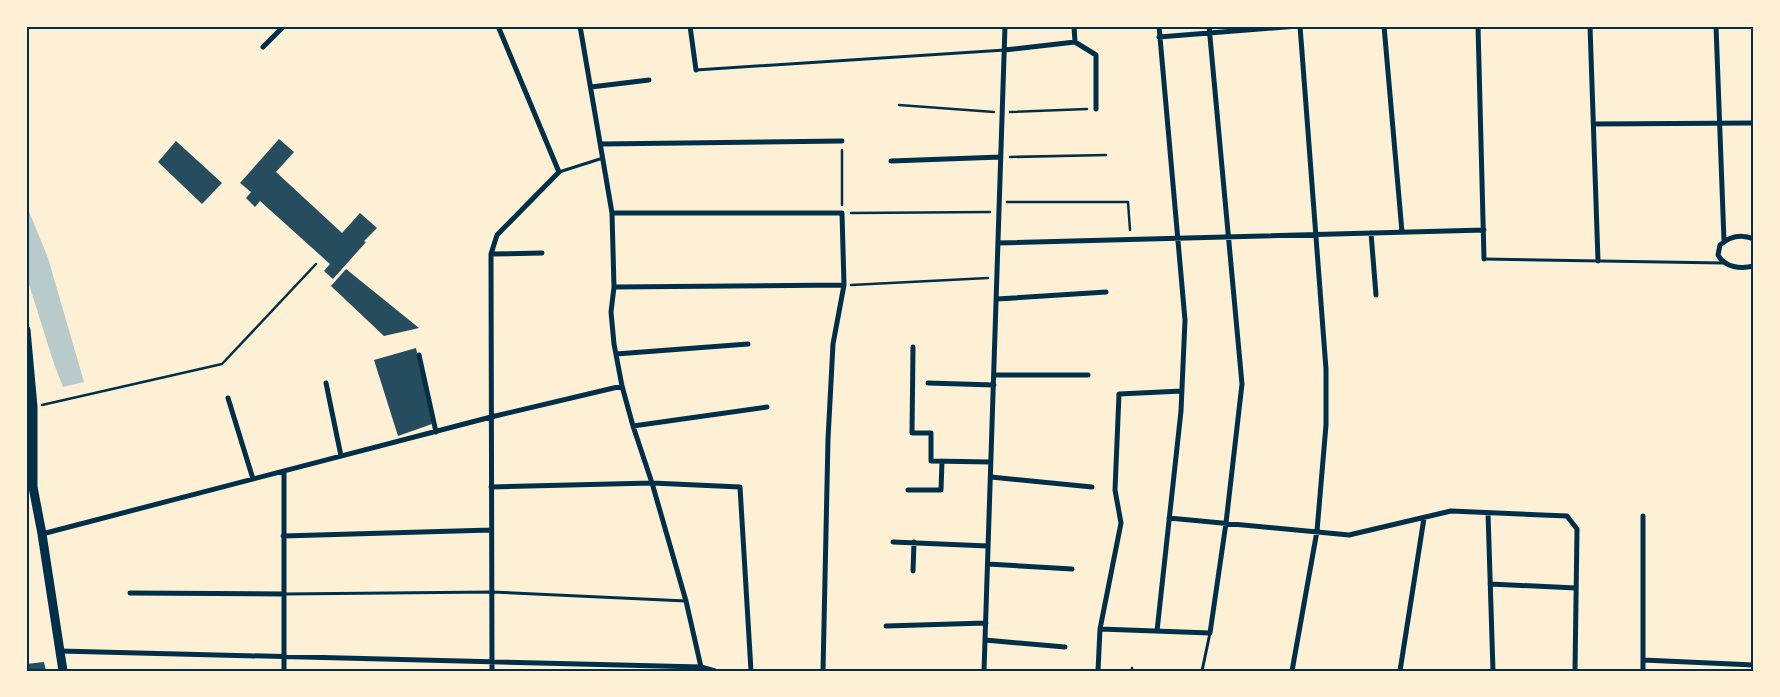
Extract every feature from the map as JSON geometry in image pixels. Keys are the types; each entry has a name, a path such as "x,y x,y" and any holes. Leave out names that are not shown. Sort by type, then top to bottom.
{"main road":[{"path":"26,330 33,407 33,486"},
{"path":"26,466 33,486 42,534 63,671"}],"street":[{"path":"263,47 284,26"},
{"path":"492,671 491,254 497,235 559,172 498,26"},
{"path":"580,26 612,213 614,287 611,312 622,386 686,601 701,668"},
{"path":"690,26 696,70"},
{"path":"984,671 1005,26"},
{"path":"1074,26 1075,42"},
{"path":"1157,631 1182,391 1185,320 1158,26"},
{"path":"1100,629 1210,633 1226,523 1242,384 1230,237 1209,26"},
{"path":"1159,37 1299,26 1326,369 1326,426 1317,531 1292,671"},
{"path":"1384,26 1402,232"},
{"path":"1478,26 1484,259"},
{"path":"1590,26 1598,261"},
{"path":"1716,26 1724,242"},
{"path":"1005,50 1075,42 1096,55 1096,109"},
{"path":"591,87 649,80"},
{"path":"1594,124 1719,125 1754,123"},
{"path":"601,144 842,141"},
{"path":"892,161 1001,157"},
{"path":"612,213 842,214 844,285 833,344 827,448 823,671"},
{"path":"998,243 1484,230"},
{"path":"1371,233 1376,295"},
{"path":"1754,239 1738,236 1724,242 1718,250 1718,255 1724,263 1738,268 1754,266"},
{"path":"491,254 542,253"},
{"path":"614,287 844,285"},
{"path":"996,299 1106,292"},
{"path":"616,354 748,344"},
{"path":"913,347 912,432 931,433 931,461 991,462"},
{"path":"419,355 436,432"},
{"path":"994,375 1088,375"},
{"path":"326,383 341,456"},
{"path":"928,383 994,385"},
{"path":"42,534 490,417 622,386"},
{"path":"1098,671 1100,629 1121,523 1115,490 1119,394 1182,391"},
{"path":"228,398 253,479"},
{"path":"633,426 767,407"},
{"path":"908,490 941,490 942,461"},
{"path":"284,471 284,671"},
{"path":"991,477 1092,487"},
{"path":"491,487 652,483 740,487 751,671"},
{"path":"1169,518 1349,535 1451,511 1567,516 1577,528 1575,671"},
{"path":"1488,513 1493,671"},
{"path":"1643,671 1644,516"},
{"path":"1400,671 1424,518"},
{"path":"283,536 491,530"},
{"path":"893,542 988,546"},
{"path":"913,571 914,542"},
{"path":"988,564 1072,569"},
{"path":"1490,584 1576,588"},
{"path":"130,593 284,594"},
{"path":"886,626 986,624"},
{"path":"985,640 1065,646"},
{"path":"60,651 701,668 715,671"},
{"path":"1643,660 1754,664"}],"lane":[{"path":"696,70 1005,50"},
{"path":"559,172 603,158"},
{"path":"1484,259 1724,263"},
{"path":"284,594 492,592 686,601"},
{"path":"1202,671 1210,633"}],"path":[{"path":"899,105 1003,112 1096,109"},
{"path":"842,141 842,214 999,212"},
{"path":"1001,157 1106,155"},
{"path":"1000,202 1128,202 1130,239"},
{"path":"33,407 222,364 316,264"},
{"path":"844,285 997,278"}],"shaded area":[{"path":"26,204 48,258 84,382 63,387 54,364 26,275"}],"building":[{"path":"279,139 294,152 276,172 342,233 360,213 377,228 333,279 324,271 330,264 260,201 255,207 246,198 251,192 240,183"},
{"path":"176,141 222,183 202,204 158,162"},
{"path":"346,269 419,328 384,336 331,286"},
{"path":"416,348 432,424 398,436 374,360"},
{"path":"44,662 46,671 26,671 26,664"}]}
